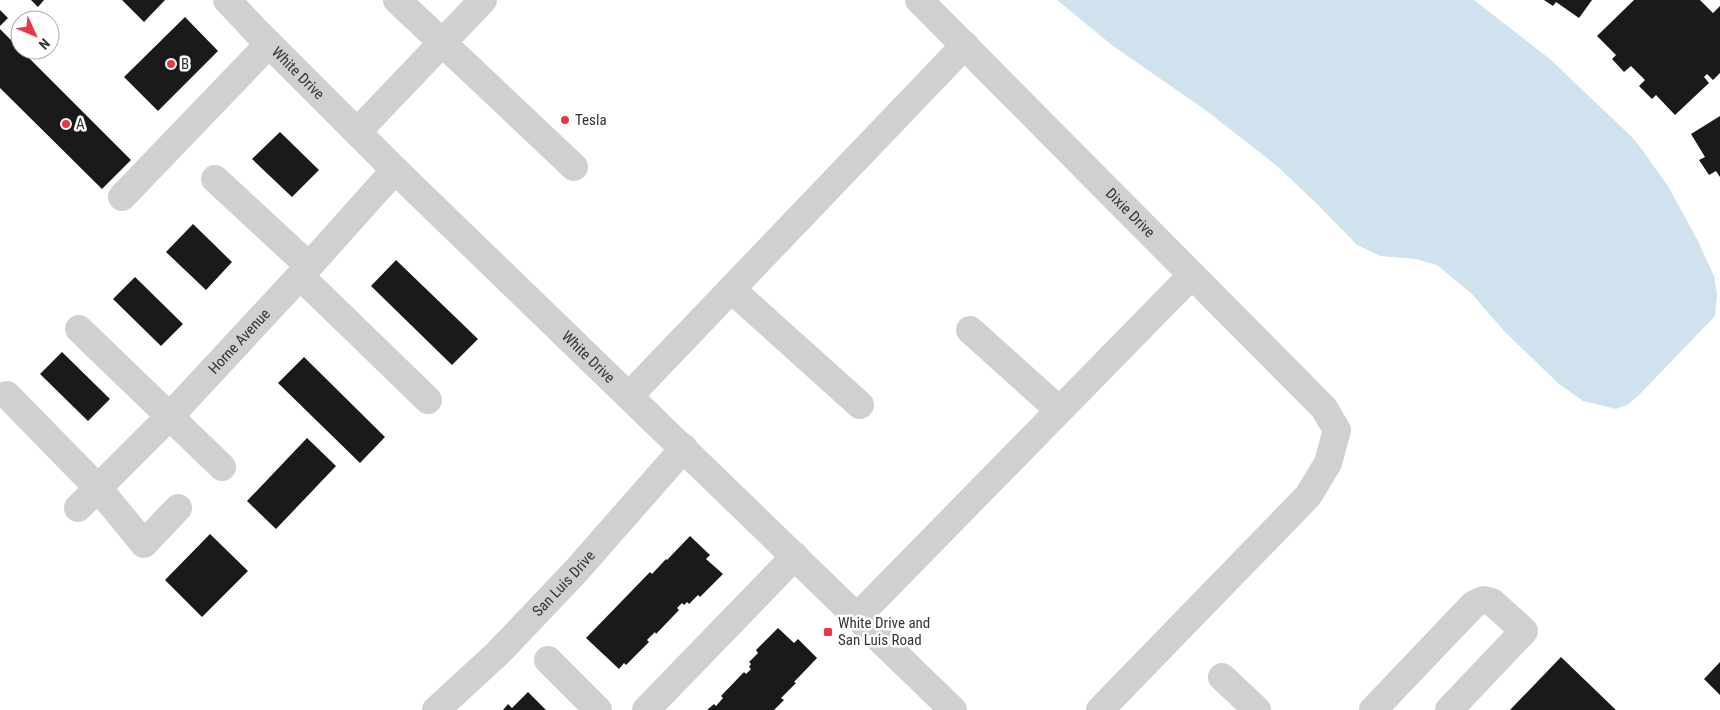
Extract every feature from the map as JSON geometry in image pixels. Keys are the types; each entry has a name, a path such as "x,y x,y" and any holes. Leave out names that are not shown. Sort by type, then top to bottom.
{"street":[{"name":"White Drive","path":"227,0 395,170 953,710"},
{"path":"397,0 574,166"},
{"path":"357,132 483,0"},
{"name":"Dixie Drive","path":"919,0 1324,408 1336,430 1328,463 1308,496 1100,710"},
{"path":"122,197 269,44"},
{"path":"629,396 964,45"},
{"name":"Horne Avenue","path":"78,508 170,416 395,170"},
{"path":"215,179 428,400"},
{"path":"857,617 1192,275"},
{"path":"731,289 860,405"},
{"path":"79,329 222,467"},
{"path":"970,330 1059,410"},
{"path":"7,395 98,488 144,544 178,508"},
{"name":"San Luis Drive","path":"436,710 498,653 563,584 684,448"},
{"path":"646,710 795,556"},
{"path":"1373,710 1474,604 1484,600 1492,602 1524,631 1449,710"},
{"path":"548,660 598,710"},
{"path":"1222,677 1257,710"}],"water":[{"path":"1057,0 1474,0 1551,60 1635,140 1668,186 1698,241 1714,276 1717,294 1715,316 1639,395 1627,405 1616,409 1583,401 1559,384 1504,331 1472,294 1437,265 1415,259 1381,256 1357,245 1277,166 1204,109 1113,46"}],"building":[{"path":"31,0 44,0 38,7"},
{"path":"122,0 165,0 144,22"},
{"path":"1544,0 1592,0 1579,18 1556,2 1553,6"},
{"path":"1634,0 1700,0 1713,13 1720,6 1720,73 1713,80 1707,74 1704,77 1709,83 1675,115 1656,95 1652,99 1639,86 1645,80 1631,66 1624,72 1612,59 1616,55 1597,36"},
{"path":"0,10 8,18 0,26"},
{"name":"B","path":"185,17 218,51 158,111 124,77"},
{"name":"A","path":"0,29 10,39 10,60 31,60 131,160 102,189 0,88"},
{"path":"1720,116 1720,177 1716,171 1709,175 1699,160 1705,157 1691,134"},
{"path":"280,132 319,170 292,197 252,159"},
{"path":"193,224 232,262 206,290 166,252"},
{"path":"396,260 478,339 452,365 371,286"},
{"path":"135,277 183,324 161,346 113,299"},
{"path":"62,352 110,399 88,421 40,374"},
{"path":"304,357 385,437 360,463 278,383"},
{"path":"307,438 336,466 276,529 247,501"},
{"path":"210,534 248,571 202,617 165,580"},
{"path":"690,536 710,555 706,559 723,574 700,597 698,595 689,604 687,602 684,605 682,603 677,608 679,610 656,634 655,632 647,640 649,642 626,665 624,663 619,669 586,638 650,572 652,574"},
{"path":"778,628 794,643 798,639 817,658 781,698 784,700 774,710 707,710 714,704 716,706 723,698 721,696 744,672 746,674 751,669 749,662 758,653 756,650"},
{"path":"1561,657 1616,710 1510,710"},
{"path":"1720,662 1720,695 1704,679"},
{"path":"528,692 546,710 503,710 508,704 512,708"}],"place":[{"name":"B","path":"171,64"},
{"name":"Tesla","path":"565,120"},
{"name":"A","path":"66,124"},
{"name":"White Drive and San Luis Road","path":"828,632"}]}
